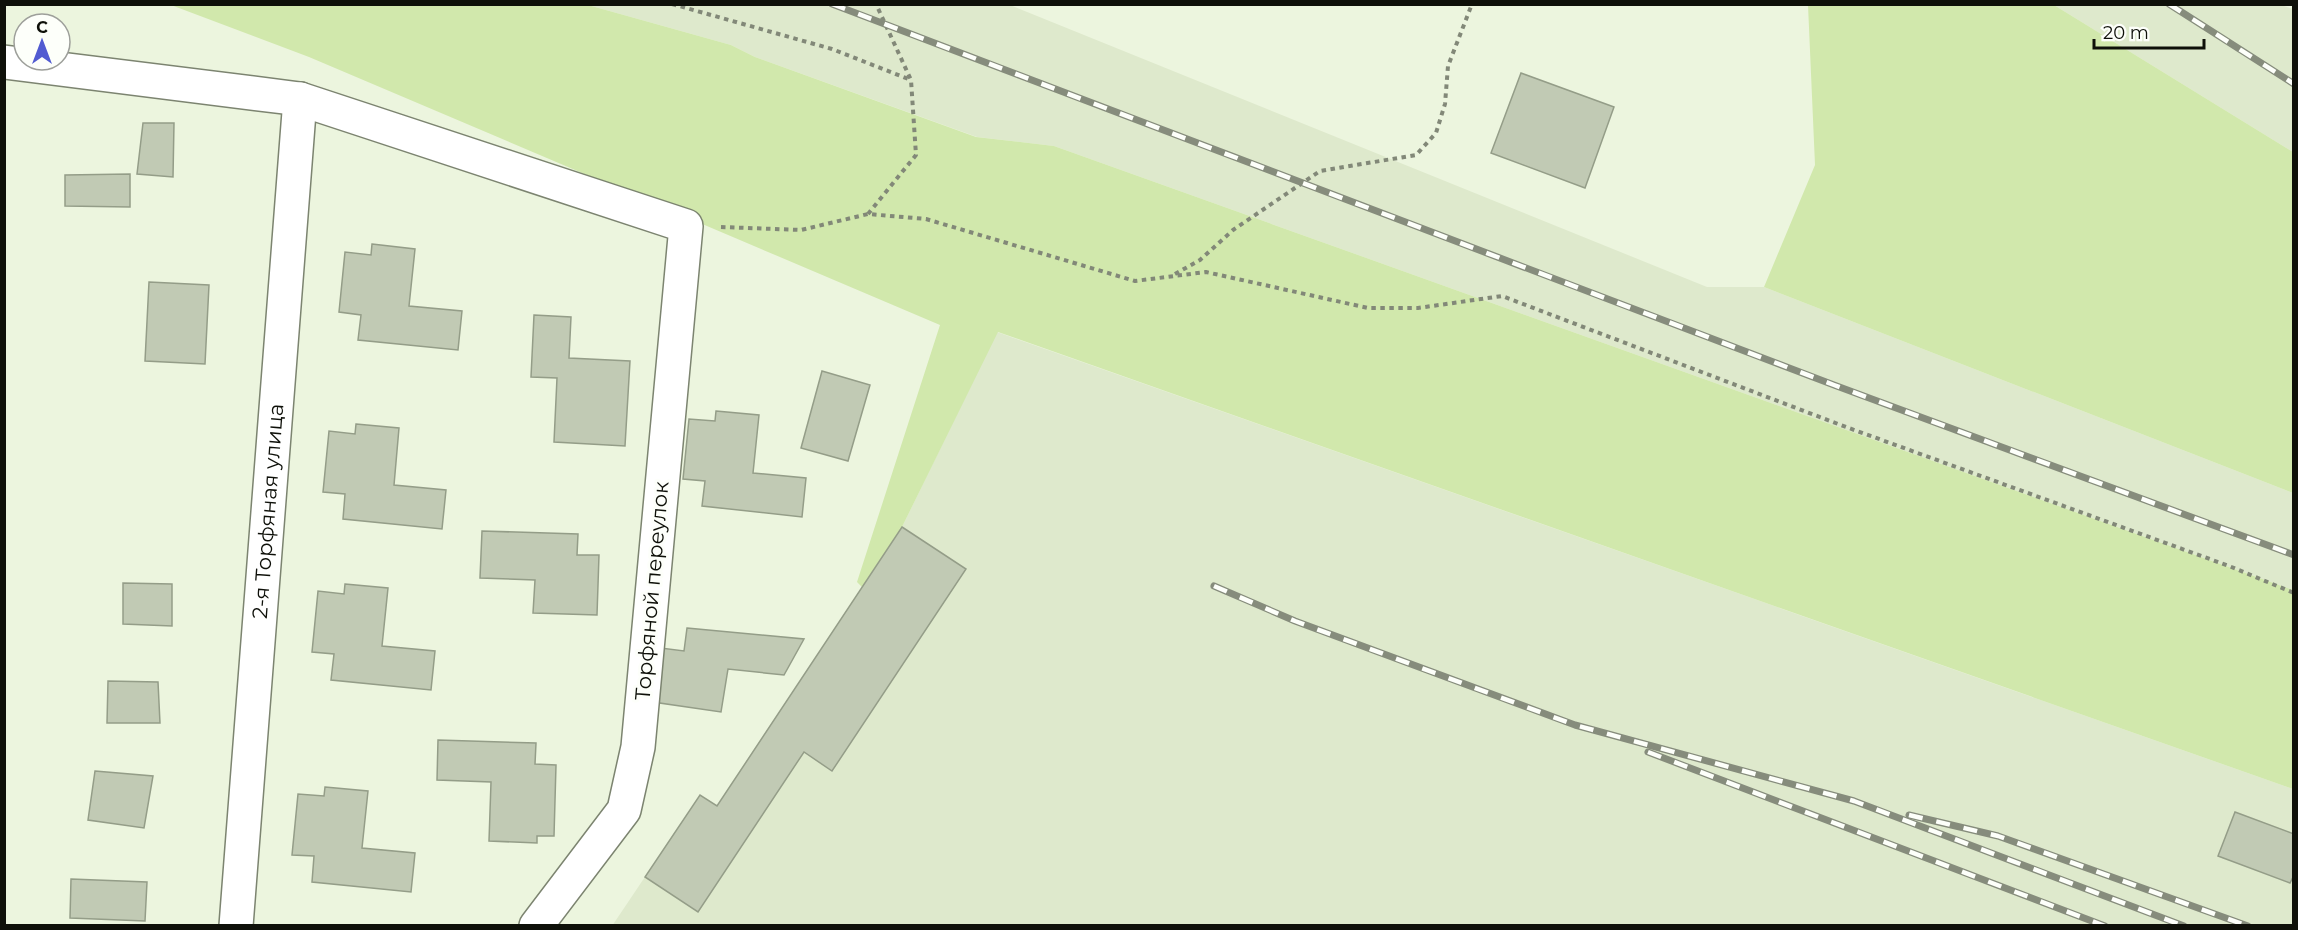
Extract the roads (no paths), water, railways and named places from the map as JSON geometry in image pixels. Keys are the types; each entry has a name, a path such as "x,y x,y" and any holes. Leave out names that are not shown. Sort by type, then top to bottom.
{"street":[{"path":"4,62 300,99"},
{"name":"Торфяной переулок","path":"300,99 686,225 638,747 624,810 536,926"},
{"name":"2-я Торфяная улица","path":"236,926 300,99"}],"railway":[{"path":"832,4 1834,385 2294,555"},
{"path":"2169,4 2294,84"},
{"path":"1214,586 1295,621 1575,725 1854,801 2184,926"},
{"path":"1648,752 2105,926"},
{"path":"1909,815 1998,836 2248,926"}]}
